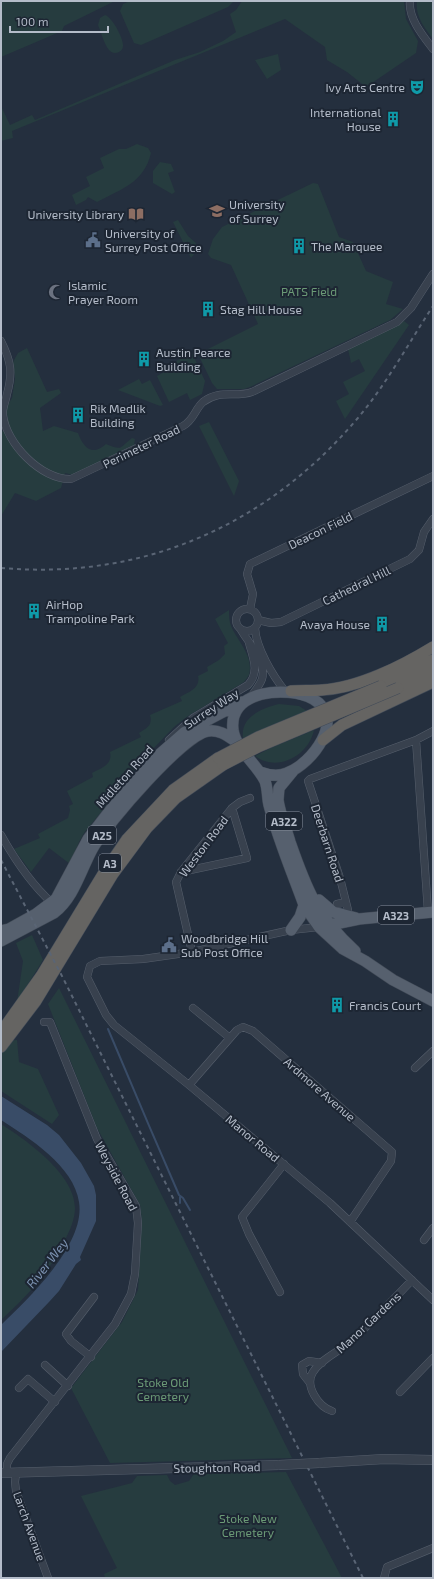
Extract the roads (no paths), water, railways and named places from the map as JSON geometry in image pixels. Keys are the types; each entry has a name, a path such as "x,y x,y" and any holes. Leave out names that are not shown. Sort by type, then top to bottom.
{"highway":[{"path":"288,691 323,690 353,683 393,668 433,647"},
{"name":"A3","path":"1,1032 37,981 126,839 173,790 221,762 258,737 381,686 433,660"},
{"name":"A3","path":"1,1047 27,1014 128,853 165,808 221,762 398,688 433,670"},
{"path":"323,740 342,725 433,682"}],"main road":[{"path":"260,772 279,775 294,770 319,746 323,740 327,723 324,709 312,698 288,691 270,692 248,699 234,718 233,729 238,743 260,772 267,788 268,803"},
{"name":"Midleton Road","path":"33,920 52,904 65,886 88,839 115,804 148,767 186,732 248,699"},
{"name":"Midleton Road","path":"33,920 54,913 65,903 102,835 135,795 189,740 206,731 221,732 238,743"},
{"path":"175,754 203,738 217,738 227,742 257,779 268,803 304,905 343,949 365,961 393,980 433,1001"},
{"name":"A322","path":"294,770 279,788 278,800 302,876"},
{"path":"302,876 328,909 337,914 359,919"},
{"path":"302,876 324,926 349,945 365,961"},
{"path":"291,930 300,917 304,905"},
{"name":"A323","path":"359,919 431,912"},
{"path":"324,926 359,919"},
{"path":"349,945 346,937 347,931 351,925 359,919"},
{"name":"A25","path":"1,931 33,920"},
{"name":"A25","path":"1,941 33,920"}],"street":[{"path":"410,1 411,12 414,20 433,49"},
{"name":"Perimeter Road","path":"1,341 11,366 8,392 3,410 8,430 23,454 32,464 57,477 71,478 184,426 192,419 202,403 207,400 226,393 240,394 252,392 393,324 408,311 433,274"},
{"name":"Deacon Field","path":"250,609 253,594 247,574 250,564 433,476"},
{"name":"Cathedral Hill","path":"258,620 271,623 281,622 410,559 419,550 424,532 433,519"},
{"path":"255,628 247,631 241,630 236,624 236,617 240,611 250,609 256,614 258,620 255,628 255,636 275,678 288,691"},
{"name":"Surrey Way","path":"241,630 263,672 262,678 248,699"},
{"name":"Surrey Way","path":"148,767 178,730 193,718 248,685 255,672 249,643"},
{"path":"431,912 416,740 433,731"},
{"name":"Deerbarn Road","path":"348,910 340,878 308,785 310,779 416,740"},
{"name":"Weston Road","path":"192,952 176,882 181,872 232,808 240,802 250,798"},
{"path":"181,872 247,858 232,808"},
{"path":"1,835 14,858 41,893 52,904"},
{"path":"337,904 346,902"},
{"path":"192,952 291,930 324,926"},
{"name":"Manor Road","path":"192,952 143,958 100,961 93,964 88,970 87,977 106,1015 114,1025 284,1164 350,1222 433,1300"},
{"path":"193,1008 230,1038"},
{"name":"Weyside Road","path":"4,1472 10,1458 116,1324 131,1294 135,1274 138,1214 136,1206 97,1139 50,1022 44,1022"},
{"name":"Ardmore Avenue","path":"189,1085 237,1030 243,1027 253,1031 390,1148 393,1155 391,1161 350,1222"},
{"path":"415,1068 433,1051"},
{"path":"280,1292 249,1234 242,1217 284,1164"},
{"path":"424,1240 433,1228"},
{"name":"Manor Gardens","path":"310,1383 313,1372 349,1342 412,1280"},
{"path":"91,1357 71,1341 66,1334 94,1298"},
{"path":"400,1392 433,1358"},
{"path":"322,1363 308,1361 302,1365 303,1374 310,1383 317,1401 326,1409 332,1411"},
{"path":"45,1365 68,1386"},
{"path":"19,1388 28,1379 55,1402"},
{"name":"Stoughton Road","path":"4,1472 16,1473 279,1465 384,1459 433,1460"},
{"name":"Larch Avenue","path":"16,1473 16,1491 48,1578"},
{"path":"384,1578 387,1567 433,1548"}],"water":[{"path":"1,1096 47,1125 59,1135 81,1163 94,1186 96,1195 96,1221 80,1257 81,1260 76,1264 59,1291 1,1352 1,1325 26,1301 53,1270 65,1253 74,1235 79,1218 79,1202 69,1177 60,1165 37,1144 1,1120"}],"waterway":[{"path":"108,1029 179,1195 183,1198 190,1210"},
{"path":"180,1197 180,1203"}],"railway":[{"path":"1,568 53,569 103,565 151,555 197,538 241,517 282,490 321,457 357,419 368,406 387,378 433,306"},
{"path":"1,860 63,978 363,1578"}],"place":[{"name":"Ivy Arts Centre","path":"417,87"},
{"name":"International House","path":"393,119"},
{"name":"University of Surrey","path":"217,211"},
{"name":"University Library","path":"136,214"},
{"name":"University of Surrey Post Office","path":"93,240"},
{"name":"The Marquee","path":"299,246"},
{"name":"Islamic Prayer Room","path":"56,292"},
{"name":"Stag Hill House","path":"208,309"},
{"name":"Austin Pearce Building","path":"144,359"},
{"name":"Rik Medlik Building","path":"78,415"},
{"name":"AirHop Trampoline Park","path":"34,611"},
{"name":"Avaya House","path":"382,624"},
{"name":"Woodbridge Hill Sub Post Office","path":"169,945"},
{"name":"Francis Court","path":"337,1005"}],"park label":[{"name":"PATS Field","path":"309,291"},
{"name":"Stoke Old Cemetery","path":"163,1389"},
{"name":"Stoke New Cemetery","path":"248,1525"}],"water label":[{"name":"River Wey","path":"47,1263"}]}
